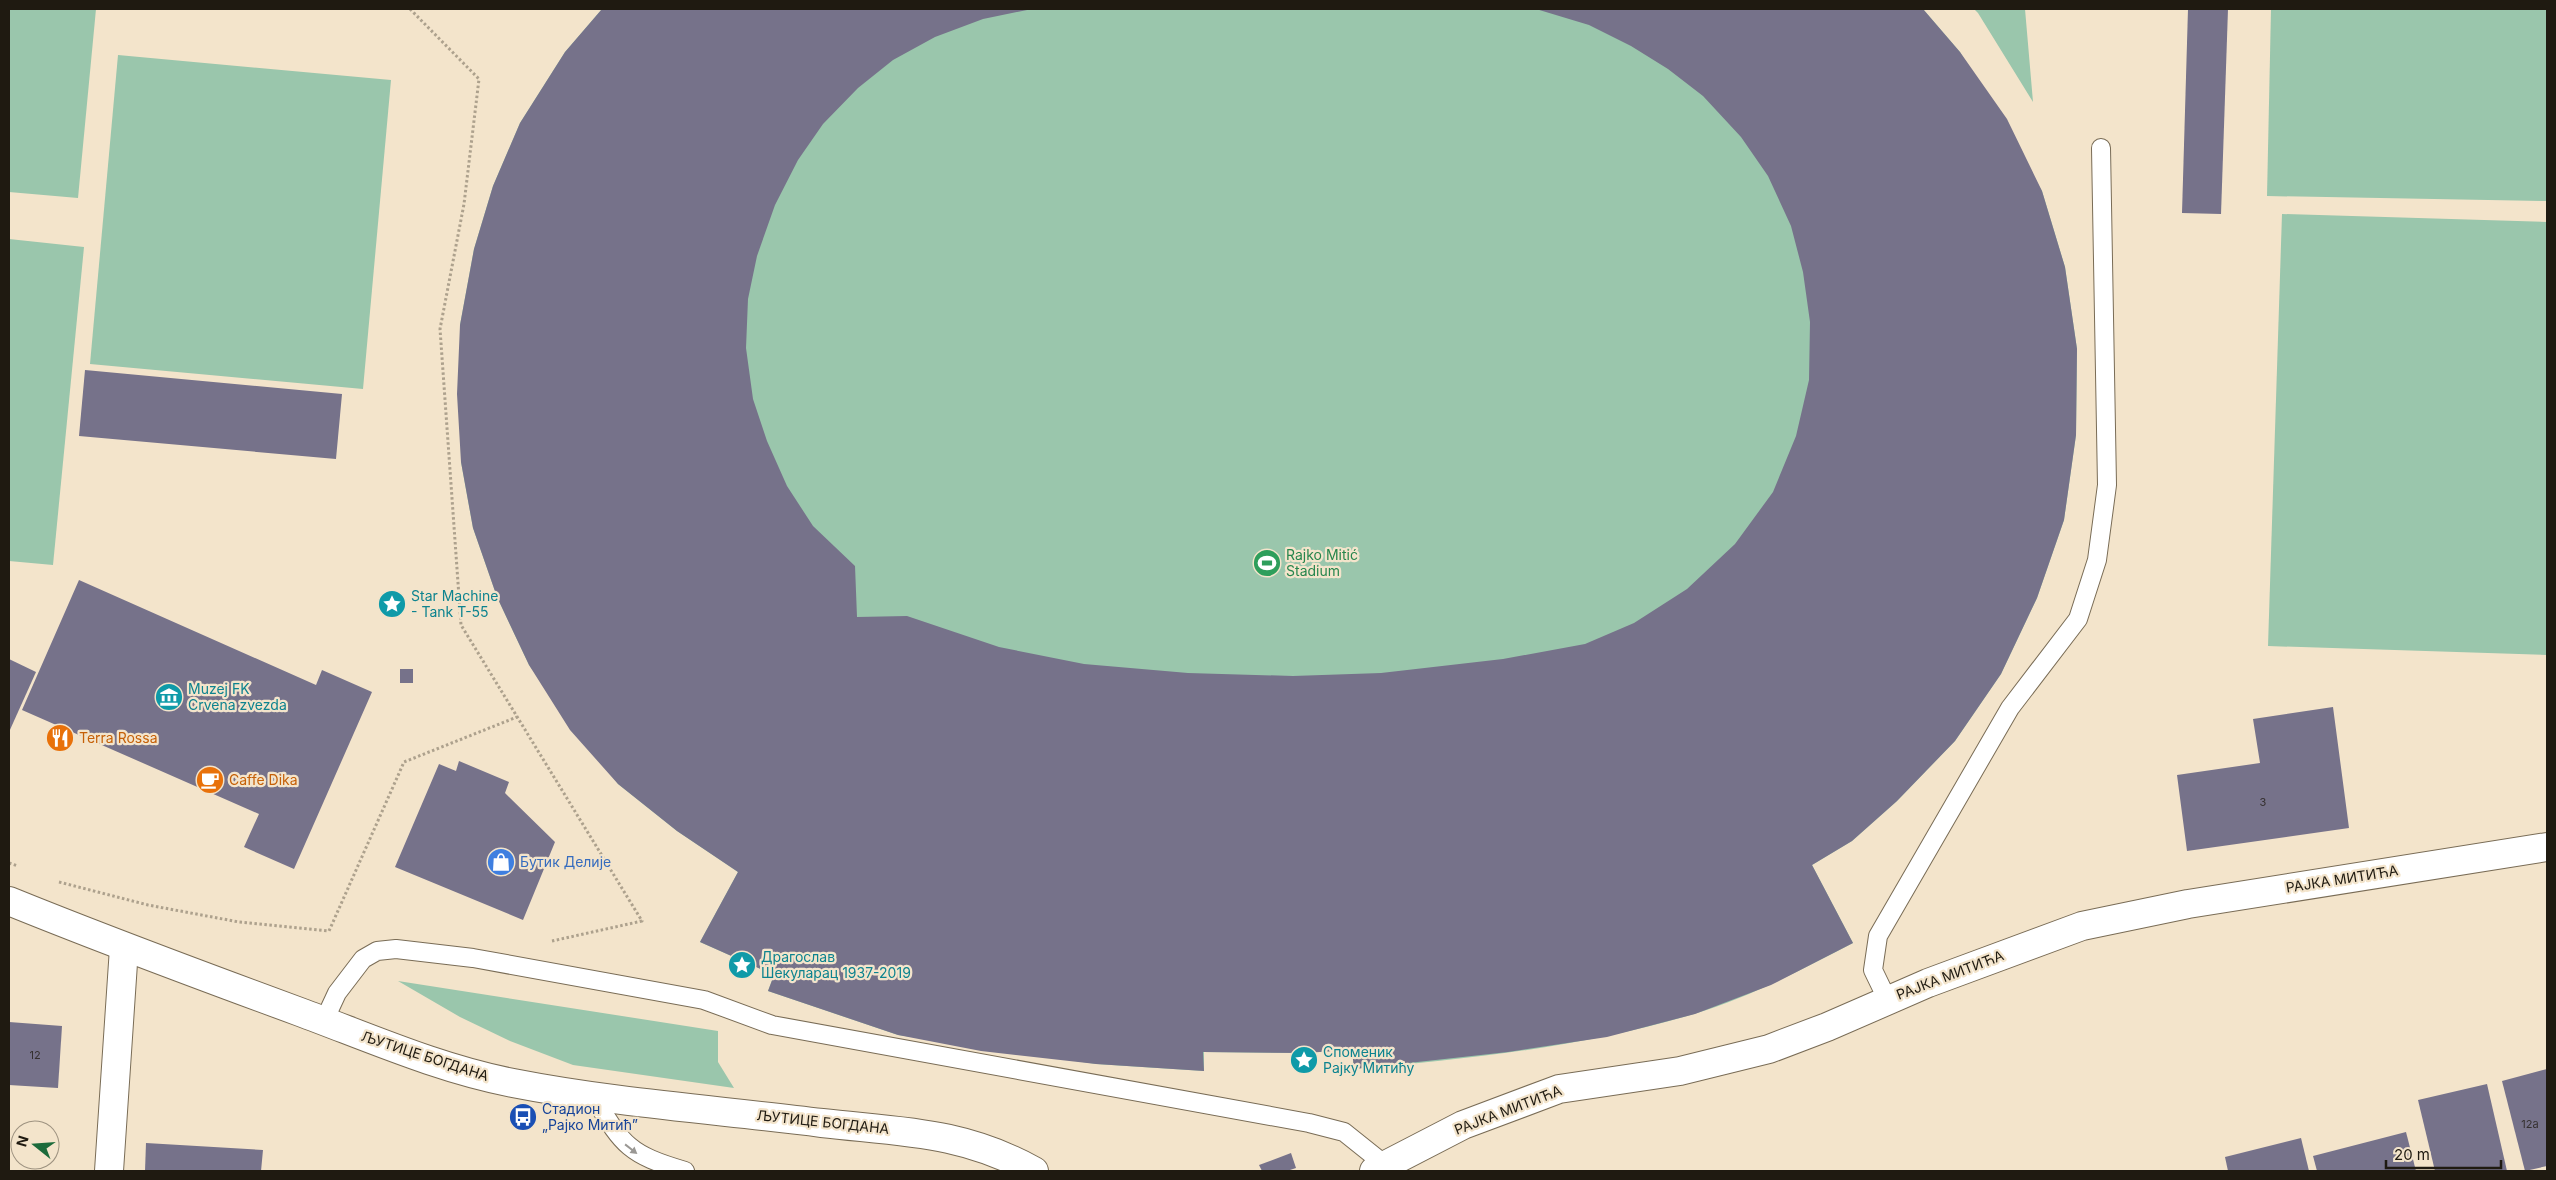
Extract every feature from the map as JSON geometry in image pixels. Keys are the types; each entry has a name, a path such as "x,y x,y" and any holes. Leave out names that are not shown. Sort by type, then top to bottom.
{"street":[{"name":"РАЈКА МИТИЋА","path":"1379,1168 1463,1125 1559,1089 1680,1071 1769,1049 1827,1027 1887,999 2082,926 2188,904 2547,847"},
{"name":"ЉУТИЦЕ БОГДАНА","path":"9,901 124,948 422,1058 473,1073 512,1083 593,1096 931,1134 990,1150 1034,1171"},
{"path":"109,1171 124,948"}],"lane":[{"path":"1887,999 1873,970 1878,936 2010,708 2078,619 2097,560 2107,485 2101,148"},
{"path":"324,1021 342,986 363,959 377,952 396,949 473,958 704,1000 772,1025 1309,1123 1344,1132 1379,1168"},
{"path":"593,1096 619,1139 635,1152 662,1164 685,1171"}],"path":[{"path":"410,9 479,79 464,204 440,329 461,625 642,921 548,942"},
{"path":"54,880 175,910 238,922 329,931 404,762 517,717"},
{"path":"9,863 27,870"}],"green space":[{"path":"9,9 96,9 78,198 9,192"},
{"name":"Rajko Mitić Stadium","path":"602,9 1923,9 1960,52 2042,191 2065,267 2077,349 2076,435 2064,520 2037,598 2001,674 1955,741 1897,801 1852,841 1812,865 1853,943 1795,973 1735,1000 1694,1014 1611,1035 1483,1056 1354,1069 1352,1050 1303,1053 1204,1052 1204,1071 1096,1064 898,1035 768,991 774,975 700,942 738,872 677,831 618,784 529,665 497,597 473,528 461,462 460,325 474,249 493,186 520,123 565,52"},
{"path":"1974,9 2025,9 2033,102 1978,13"},
{"path":"2271,9 2547,9 2547,201 2267,196"},
{"path":"118,55 391,80 363,389 90,364"},
{"path":"2282,214 2547,222 2547,655 2268,646"},
{"path":"9,239 84,247 53,565 9,561"},
{"path":"398,981 718,1031 718,1062 734,1088 573,1065 510,1041 460,1017"}],"building":[{"path":"602,9 1032,9 983,19 935,37 893,60 858,88 823,124 798,160 775,205 757,256 748,299 746,348 753,399 767,441 787,486 813,526 855,566 857,617 907,616 999,647 1084,664 1188,673 1293,676 1381,673 1503,659 1585,644 1634,623 1687,589 1735,544 1773,492 1796,436 1809,380 1810,322 1803,272 1791,226 1768,176 1741,137 1703,96 1668,69 1631,46 1589,25 1536,9 1923,9 1960,52 2007,119 2042,191 2065,267 2077,349 2076,435 2064,520 2037,598 2001,674 1955,741 1897,801 1852,841 1812,865 1853,943 1771,985 1695,1014 1607,1037 1508,1052 1354,1069 1352,1050 1303,1053 1203,1052 1204,1071 1096,1064 981,1051 898,1035 768,991 774,975 700,942 738,872 677,831 618,784 570,730 529,665 497,597 473,528 461,462 457,394 460,325 474,249 493,186 520,123 565,52"},
{"path":"2188,9 2228,9 2221,214 2182,213"},
{"path":"85,370 342,394 336,459 79,436"},
{"name":"Muzej FK Crvena zvezda","path":"79,580 316,685 322,670 372,692 294,869 244,847 259,814 22,710"},
{"path":"9,659 36,672 9,732"},
{"path":"400,669 413,669 413,683 400,683"},
{"path":"2333,707 2349,828 2187,851 2177,775 2260,763 2253,719"},
{"path":"459,761 509,782 505,793 555,842 523,920 395,867 439,764 456,771"},
{"path":"9,1022 62,1026 58,1088 9,1085"},
{"path":"2547,1069 2547,1166 2525,1171 2502,1081"},
{"path":"2487,1084 2507,1171 2435,1171 2418,1100"},
{"path":"2406,1132 2416,1171 2317,1171 2313,1156"},
{"path":"2301,1138 2309,1171 2228,1171 2225,1157"},
{"path":"146,1143 263,1150 261,1171 145,1171"},
{"path":"1291,1153 1296,1168 1287,1171 1262,1171 1259,1165"}],"place":[{"name":"Rajko Mitić Stadium","path":"1267,563"},
{"name":"Star Machine - Tank T-55","path":"392,604"},
{"name":"Muzej FK Crvena zvezda","path":"169,697"},
{"name":"Terra Rossa","path":"60,738"},
{"name":"Caffe Dika","path":"210,780"},
{"name":"Бутик Делије","path":"501,862"},
{"name":"Драгослав Шекуларац 1937-2019","path":"742,965"},
{"name":"Споменик Рајку Митићу","path":"1304,1060"},
{"name":"Стадион „Рајко Митић”","path":"523,1117"}]}
